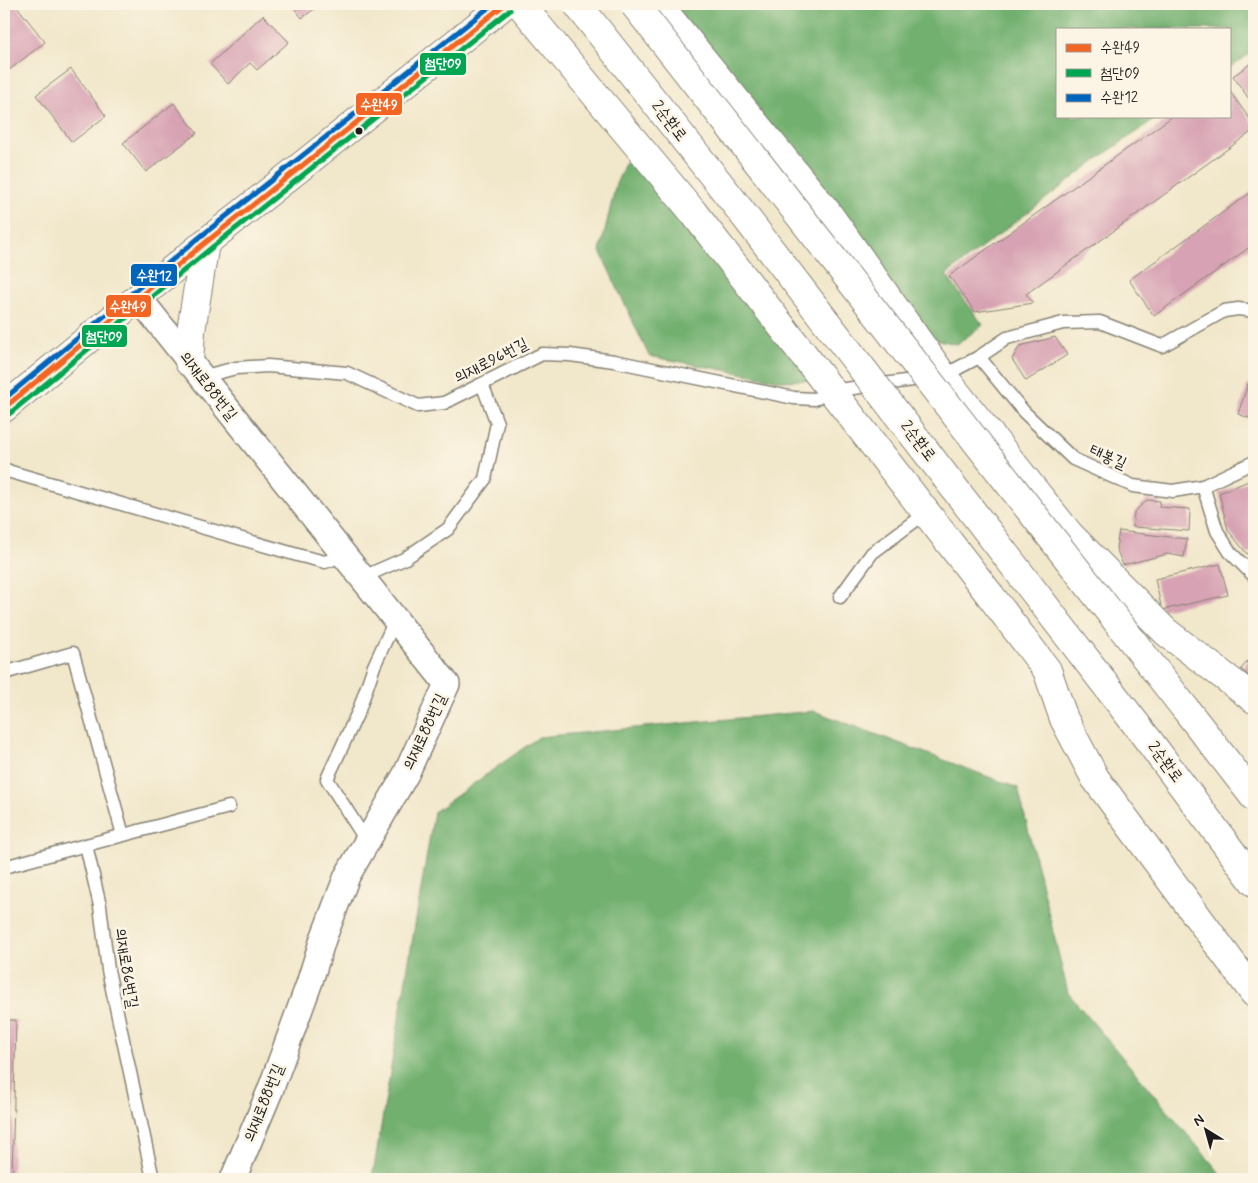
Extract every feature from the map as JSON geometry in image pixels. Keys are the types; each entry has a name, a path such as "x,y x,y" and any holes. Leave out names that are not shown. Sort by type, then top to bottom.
{"main road":[{"path":"4,408 138,297 505,4"},
{"path":"520,4 693,212 826,397 990,596 1047,670 1064,719 1095,778 1254,993"},
{"name":"2순환로","path":"577,4 730,197 1149,741 1254,882"},
{"path":"634,4 1254,797"},
{"path":"658,4 827,212 943,376 1069,534 1166,632 1254,699"},
{"path":"195,369 191,331 205,243"}],"street":[{"name":"의재로88번길","path":"138,297 447,684 406,774 347,876 334,907 270,1091 233,1179"}],"lane":[{"path":"943,376 979,357 1007,338 1063,323 1100,322 1162,346 1224,311 1238,309 1254,311"},
{"name":"의재로96번길","path":"195,369 268,366 347,373 418,406 444,404 542,354 570,355 614,361 794,398 815,399 943,376"},
{"name":"태봉길","path":"979,357 1024,412 1073,459 1133,486 1173,491 1203,486 1254,462"},
{"path":"363,577 404,559 448,529 485,479 497,423 482,384"},
{"path":"874,466 943,554"},
{"path":"4,469 301,556 325,562 345,555"},
{"path":"1203,486 1217,531 1230,552 1254,576"},
{"path":"840,597 872,553 916,520"},
{"path":"367,842 327,779 359,710 374,666 396,618"},
{"path":"4,673 73,653 123,835"},
{"path":"4,867 229,807"},
{"name":"의재로86번길","path":"86,845 100,906 108,970 117,1017 154,1179"}],"green space":[{"path":"670,4 1254,4 1254,51 1230,67 1230,28 1056,28 1056,118 1156,118 1099,158 946,275 983,325 957,344 928,338"},
{"path":"632,148 812,380 783,381 649,356 600,251 616,184"},
{"path":"814,711 1018,788 1068,993 1225,1179 371,1179 434,812 539,737"}],"building":[{"path":"15,4 45,42 4,74 4,5"},
{"path":"291,4 321,4 302,18"},
{"path":"263,15 289,42 257,70 250,63 228,84 210,64"},
{"path":"1254,61 1254,106 1233,76"},
{"path":"71,69 106,116 72,142 36,95"},
{"path":"1230,91 1254,125 1254,130 1026,294 1033,303 975,312 949,276 1170,118 1230,118"},
{"path":"174,103 197,133 146,172 123,143"},
{"path":"1254,190 1254,244 1154,316 1129,280"},
{"path":"1055,337 1067,355 1026,381 1012,359 1020,346"},
{"path":"1248,384 1254,387 1254,420 1238,414"},
{"path":"1251,480 1254,487 1254,551 1247,554 1228,530 1219,493"},
{"path":"1147,500 1160,501 1159,507 1190,509 1189,531 1133,527 1134,512"},
{"path":"1119,531 1187,539 1184,557 1168,554 1123,565 1116,548"},
{"path":"1220,564 1228,595 1162,610 1155,579"},
{"path":"1254,654 1254,681 1241,669"},
{"path":"4,1020 16,1020 12,1179 4,1179"}],"transit line":[{"name":"수완12","path":"4,399 200,237 493,4"},
{"name":"수완49","path":"4,408 205,243 505,4"},
{"name":"첨단09","path":"9,414 210,249 510,10"}]}
